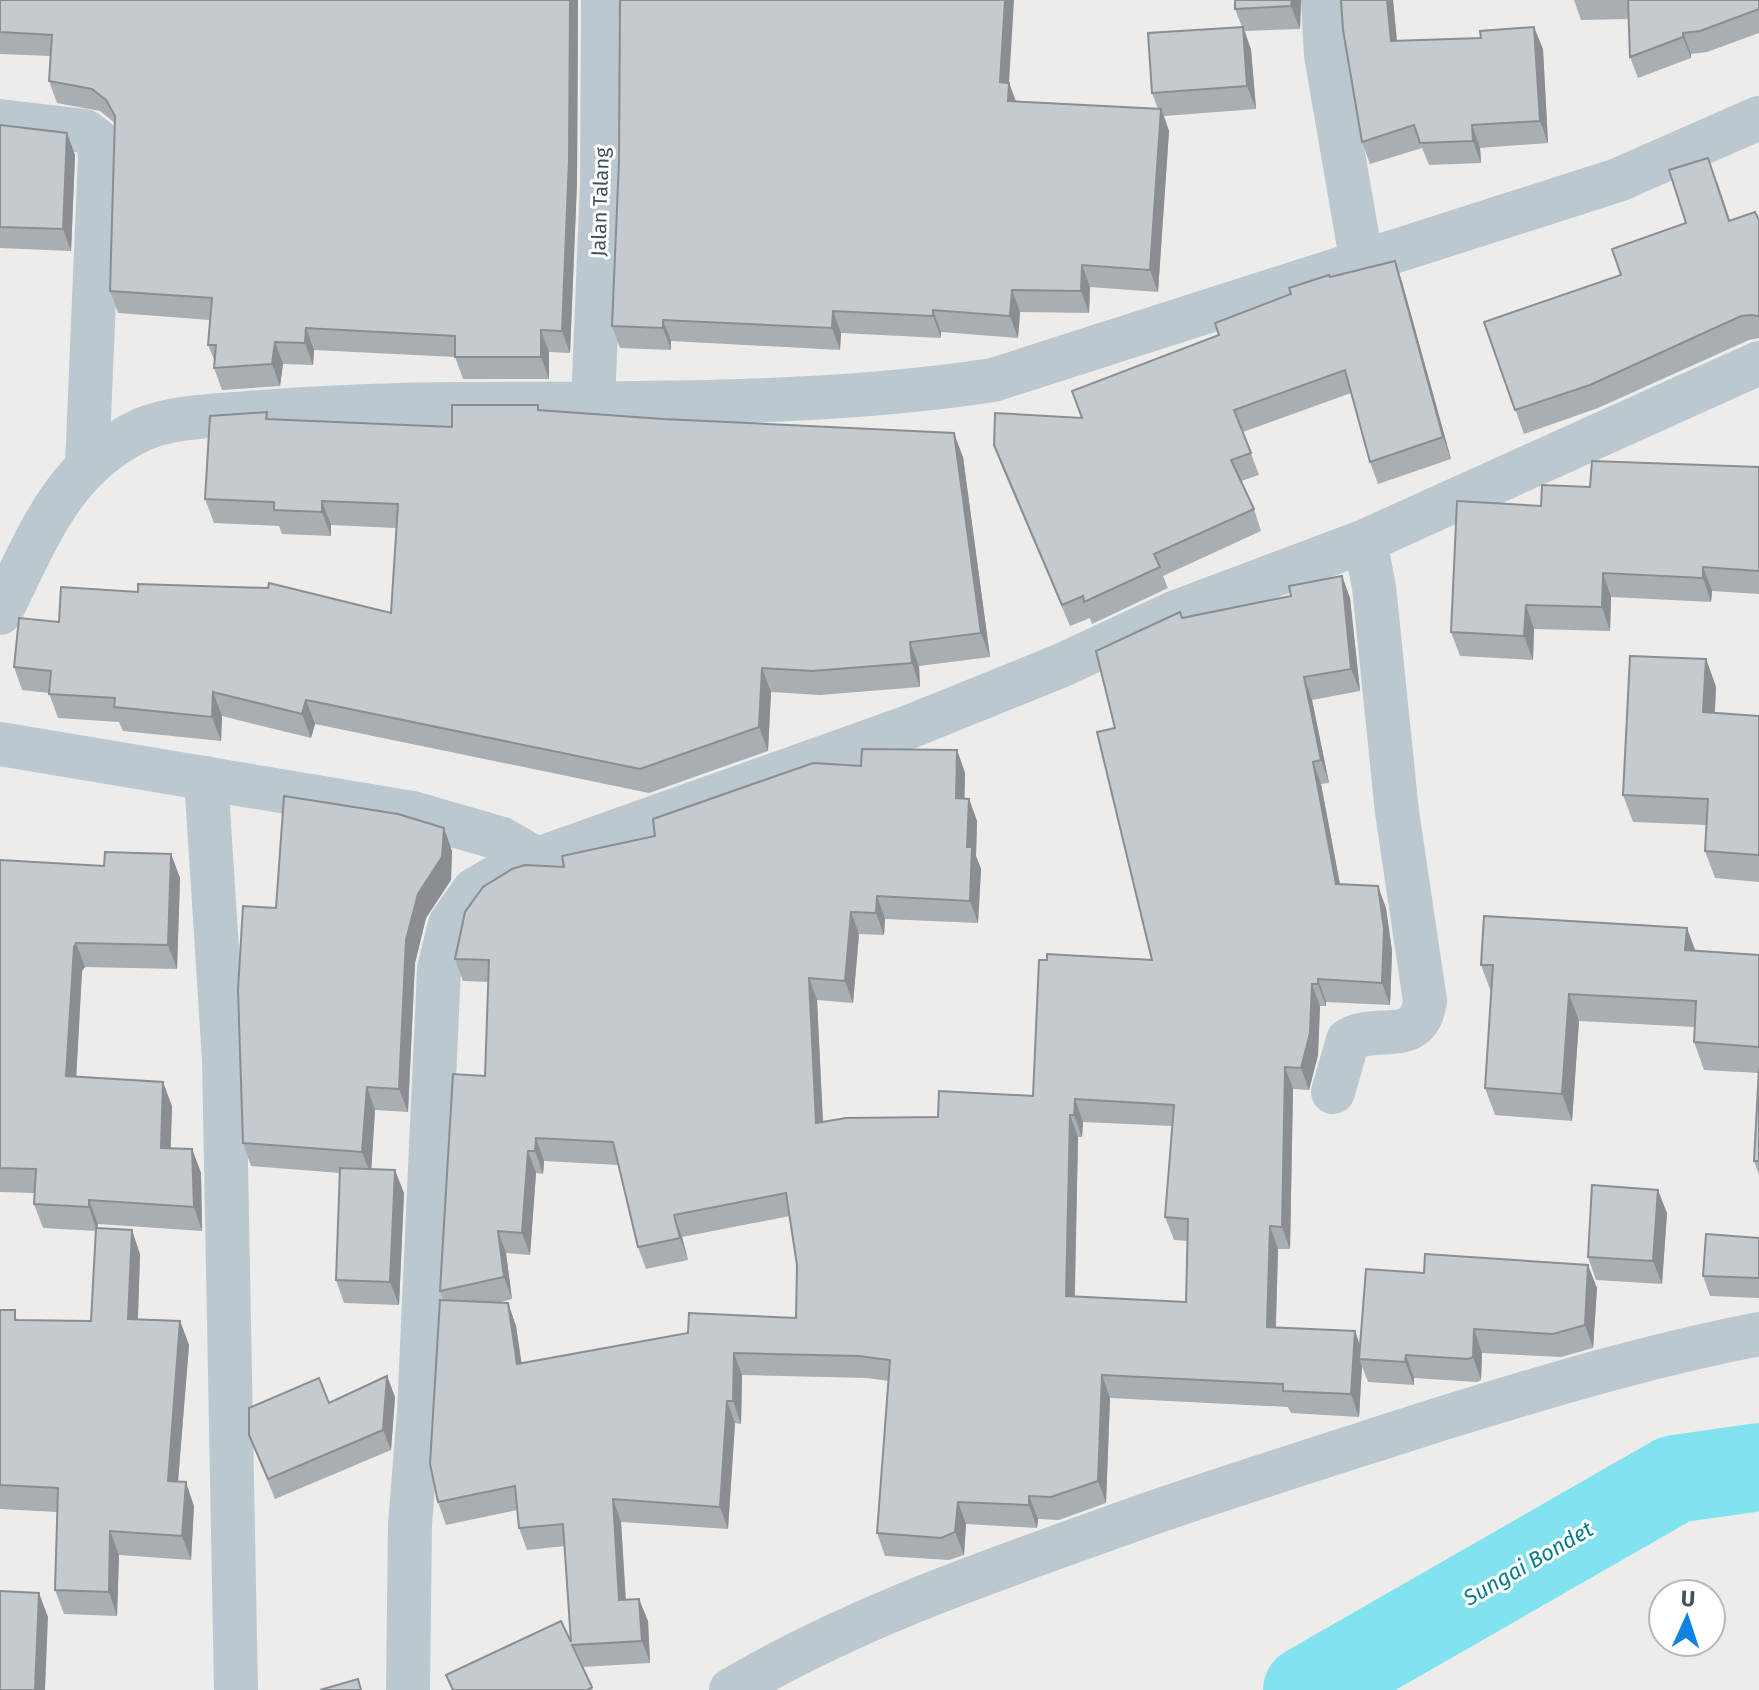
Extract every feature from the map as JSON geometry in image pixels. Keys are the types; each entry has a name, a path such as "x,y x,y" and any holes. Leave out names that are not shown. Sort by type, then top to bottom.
{"street":[{"name":"Jalan Talang","path":"593,403 602,183 603,0"},
{"path":"1323,0 1326,55 1362,264"},
{"path":"0,613 41,526 87,466 142,430 194,417 365,404 593,403 900,394 993,380 1618,180 1759,118"},
{"path":"0,121 85,131 98,141 100,156 87,466"},
{"path":"408,1690 410,1524 419,1412 439,969 450,924 474,890 535,858 605,837 696,800 909,727 1060,666 1176,612 1365,541 1759,363"},
{"path":"1333,1092 1348,1040 1356,1035 1407,1030 1423,1016 1425,1001 1397,812 1374,587 1365,541"},
{"path":"0,744 412,813 502,839 535,858"},
{"path":"206,778 224,1059 236,1690"},
{"path":"731,1690 858,1625 1052,1549 1250,1479 1559,1383 1689,1348 1759,1334"}],"building":[{"path":"0,0 570,0 569,160 562,331 541,330 541,357 455,357 455,336 306,328 305,343 275,342 272,364 214,368 216,345 208,345 212,298 110,291 115,116 106,100 92,89 49,81 52,35 0,32"},
{"path":"620,0 1005,0 1000,82 1009,83 1008,101 1161,109 1150,270 1082,265 1081,291 1012,290 1010,316 933,310 933,316 833,311 832,328 663,320 663,328 612,326 619,161"},
{"path":"1235,0 1292,0 1291,6 1235,9"},
{"path":"1341,0 1387,0 1391,41 1481,38 1480,31 1534,27 1540,121 1472,125 1473,141 1420,143 1414,125 1362,142 1343,30"},
{"path":"1628,0 1759,0 1759,9 1700,31 1683,33 1683,37 1630,57"},
{"path":"1243,27 1247,86 1152,93 1148,33"},
{"path":"0,125 67,133 63,229 0,227"},
{"path":"1708,158 1729,221 1755,212 1759,220 1759,316 1741,316 1590,385 1515,410 1484,322 1621,275 1612,249 1686,223 1669,170"},
{"path":"1395,261 1443,437 1370,462 1345,370 1234,410 1251,453 1231,460 1254,509 1154,554 1160,567 1084,602 1083,596 1062,605 994,445 995,413 1082,418 1072,391 1219,335 1215,323 1291,294 1289,288 1329,275"},
{"path":"452,405 538,405 538,410 663,419 954,433 981,633 910,642 912,663 812,671 762,668 759,727 640,769 306,700 302,714 213,692 212,717 114,707 115,698 49,694 51,671 14,667 19,618 59,622 61,587 138,592 138,584 268,588 269,583 391,613 398,504 322,501 322,512 274,510 274,502 205,499 210,416 267,412 266,419 452,427"},
{"path":"1592,461 1759,467 1759,571 1703,567 1703,578 1603,573 1602,607 1526,605 1524,636 1451,632 1457,501 1541,506 1542,485 1590,487"},
{"path":"1342,576 1351,669 1304,677 1321,760 1313,762 1336,884 1378,886 1384,929 1382,983 1318,979 1318,984 1312,984 1310,1033 1301,1068 1285,1067 1282,1227 1270,1226 1267,1327 1355,1331 1351,1394 1283,1391 1283,1384 1102,1375 1098,1481 1051,1497 1029,1496 1029,1505 958,1502 955,1532 941,1538 877,1533 890,1360 859,1356 734,1353 733,1401 727,1401 720,1507 613,1499 619,1600 639,1599 642,1641 572,1645 592,1687 587,1690 453,1690 446,1675 561,1621 571,1642 563,1524 519,1528 515,1486 438,1502 430,1464 440,1300 508,1303 517,1364 688,1333 689,1313 796,1318 797,1265 786,1193 674,1215 680,1238 638,1247 613,1142 536,1138 535,1151 528,1151 522,1233 498,1231 504,1277 440,1291 453,1074 485,1076 489,960 455,959 465,912 483,887 512,869 525,865 564,867 562,856 655,836 653,819 813,763 861,766 862,749 957,750 956,798 969,799 967,847 972,847 970,901 877,896 876,913 851,912 845,981 809,978 816,1123 846,1118 938,1117 939,1091 1033,1096 1039,960 1047,960 1047,954 1152,960 1097,732 1115,728 1096,651 1180,612 1182,618 1291,596 1289,586","holes":["1075,1099 1174,1105 1165,1217 1188,1219 1186,1302 1066,1296 1070,1115 1074,1115"]},
{"path":"1630,656 1706,659 1703,712 1759,716 1759,855 1705,851 1708,799 1623,795"},
{"path":"284,796 398,814 444,828 442,857 418,894 406,940 399,1089 367,1087 362,1152 243,1143 238,990 243,906 276,908"},
{"path":"105,852 171,854 168,945 76,943 66,1076 163,1082 161,1148 192,1149 194,1207 89,1200 89,1207 34,1204 36,1169 0,1168 0,860 104,866"},
{"path":"1484,916 1687,928 1685,950 1759,955 1759,1047 1694,1042 1696,1001 1569,994 1562,1094 1485,1088 1493,965 1481,965"},
{"path":"1759,1068 1759,1161 1754,1161"},
{"path":"340,1168 395,1170 390,1282 336,1280"},
{"path":"1592,1185 1658,1190 1653,1261 1588,1257"},
{"path":"96,1228 132,1230 128,1319 180,1321 168,1481 186,1482 182,1536 110,1531 109,1592 55,1590 58,1488 0,1485 0,1310 15,1310 15,1320 91,1321"},
{"path":"1706,1234 1759,1238 1759,1278 1703,1276"},
{"path":"1425,1254 1588,1265 1585,1325 1553,1334 1474,1329 1473,1357 1468,1359 1406,1355 1405,1362 1359,1359 1366,1269 1424,1273"},
{"path":"387,1376 383,1430 268,1479 249,1435 249,1408 319,1378 329,1403"},
{"path":"0,1591 39,1593 35,1690 0,1690"},
{"path":"358,1679 361,1690 320,1690"}],"waterway":[{"name":"Sungai Bondet","path":"1307,1690 1675,1479 1759,1467"}]}
